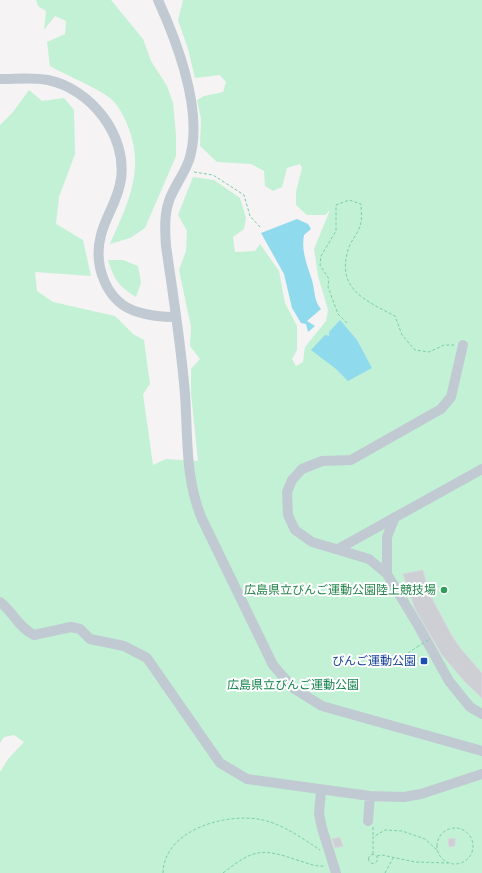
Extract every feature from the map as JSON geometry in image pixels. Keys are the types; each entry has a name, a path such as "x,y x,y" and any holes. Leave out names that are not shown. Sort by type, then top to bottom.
{"street":[{"path":"158,0 180,52 191,105 194,130 190,157 169,202 165,223 166,246 185,394 188,466 194,501 273,665 293,688 322,706 482,751"},
{"path":"0,79 38,79 64,85 77,92 98,110 116,140 122,165 117,198 101,234 98,252 101,275 105,285 126,307 136,312 176,318"},
{"path":"463,345 451,397 441,409 351,460 322,461 302,469 292,480 288,492 287,506 290,522 295,530 312,542 369,559 386,574 419,627 449,681 470,706 482,714"},
{"path":"338,549 482,469"},
{"path":"386,574 387,537 395,517"},
{"path":"0,602 6,607 20,625 34,635 71,627 80,629 90,639 124,646 147,658 220,763 235,773 254,781 370,796 404,797 421,794 482,774"},
{"path":"321,790 319,814 335,869"},
{"path":"370,796 370,821"}],"path":[{"path":"184,169 213,175 244,195 250,216 260,227"},
{"path":"347,323 338,314 328,287 329,280 320,266 322,256 336,231 336,205 349,200 361,204 361,223 349,247 345,268 348,282 365,300 395,316 402,335 415,350 429,352 444,345 463,345"},
{"path":"408,653 430,639"},
{"path":"164,873 164,866 170,852 177,842 186,835 208,824 235,817 258,819 288,829 325,853 330,853"},
{"path":"370,821 373,837 373,854"},
{"path":"373,854 377,856 382,855 415,862 461,864 470,856 474,845 469,834 459,828 447,830 439,839 437,850"},
{"path":"373,837 385,830 402,831 425,839 437,850 440,856 449,863"},
{"path":"223,873 252,854 260,852 272,852 322,867 335,869"},
{"path":"373,854 368,858 371,863 377,862 377,856"},
{"path":"385,873 394,857"}],"green space":[{"path":"36,0 111,0 143,39 151,61 167,86 173,103 176,156 145,228 130,238 110,244 128,200 135,171 135,156 127,124 120,110 110,98 96,89 50,66 47,42 65,34 66,21 55,16 44,30 46,11 38,6"},
{"name":"広島県立びんご運動公園","path":"183,0 482,0 482,873 0,873 0,772 8,759 24,742 14,735 4,737 0,743 0,605 34,631 0,598 0,125 13,112 29,90 42,101 64,98 74,110 75,154 59,197 56,224 83,240 91,276 35,272 37,291 53,302 115,316 133,334 144,340 150,384 143,394 153,465 166,459 198,461 191,393 191,369 200,359 190,346 191,327 179,270 186,251 187,231 178,215 193,177 214,180 240,198 246,218 244,229 233,237 235,252 255,251 260,244 279,271 285,303 297,326 297,350 292,359 296,366 303,362 305,347 326,321 328,310 318,276 314,249 330,210 325,215 307,215 296,205 296,192 302,168 300,164 287,168 282,187 273,191 265,186 264,171 251,164 217,162 200,146 201,119 197,100 204,96 223,92 226,82 220,75 195,78 188,49 178,20"},
{"path":"108,260 123,260 138,266 141,283 136,297 118,282 112,272"}],"water":[{"path":"297,219 308,224 311,229 304,235 303,247 316,299 321,309 307,321 315,326 308,332 306,324 301,323 292,308 284,274 261,233"},
{"path":"340,320 357,340 372,368 348,381 336,369 311,350 325,335 329,336 329,332"}],"building":[{"path":"423,570 429,593 452,636 482,673 482,698 466,683 442,655 415,609 403,574"},
{"path":"340,837 343,846 335,848 332,839"},
{"path":"455,838 455,846 449,847 448,839"}],"place":[{"name":"広島県立びんご運動公園陸上競技場","path":"444,590"},
{"name":"びんご運動公園","path":"424,661"}]}
